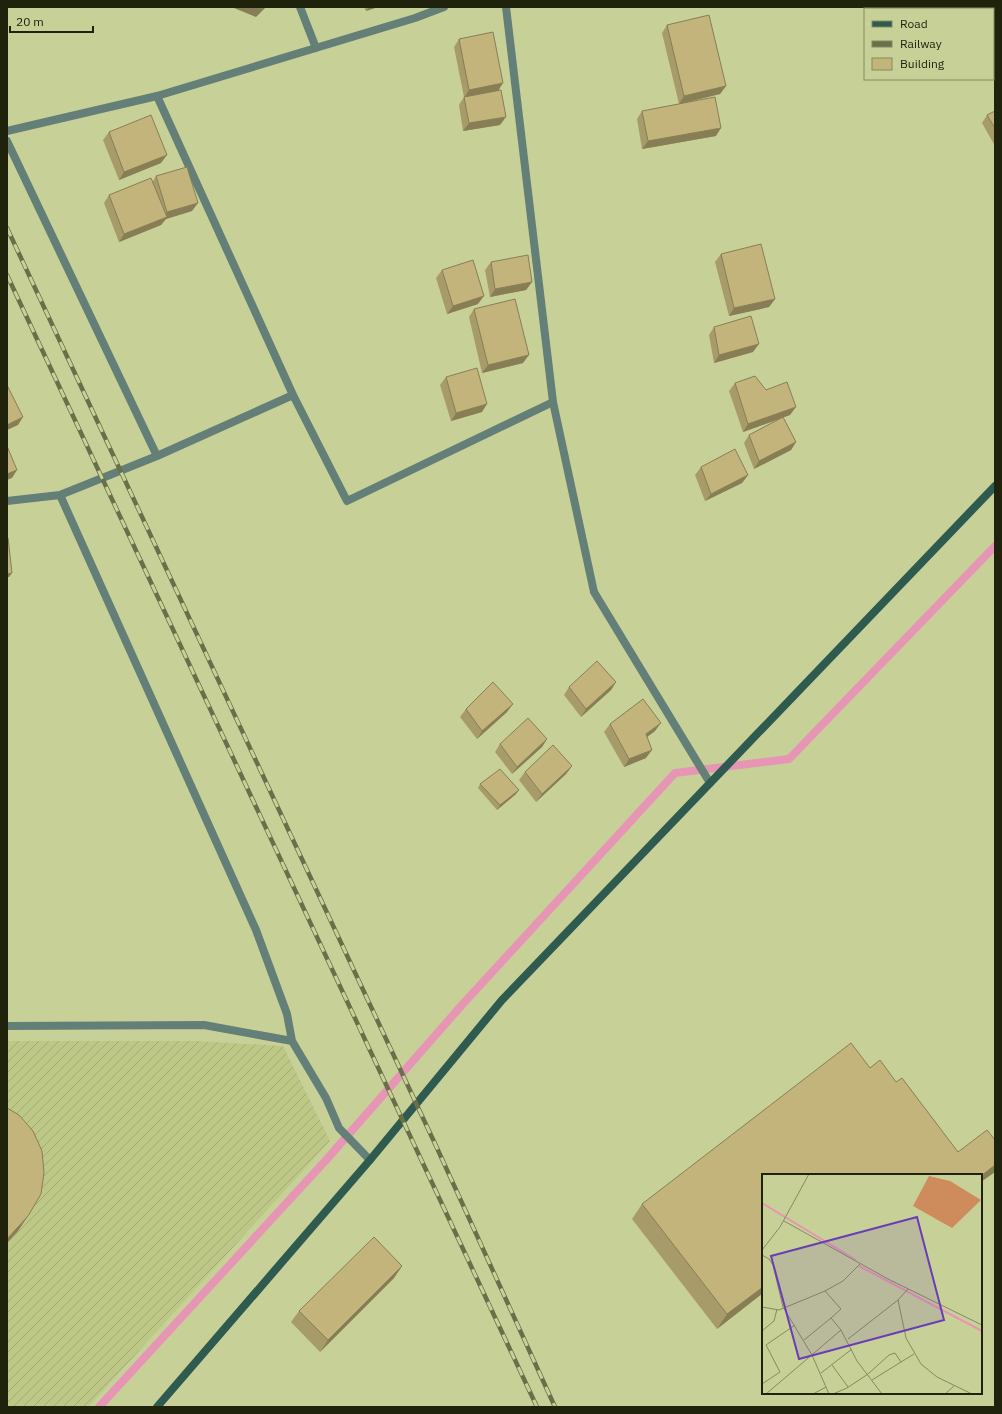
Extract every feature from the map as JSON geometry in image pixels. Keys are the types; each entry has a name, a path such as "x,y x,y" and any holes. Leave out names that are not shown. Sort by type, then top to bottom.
{"street":[{"path":"300,7 316,48"},
{"path":"7,131 157,96 415,18 444,7"},
{"path":"506,7 553,402 594,592 710,781"},
{"path":"157,96 293,395 347,501 553,402"},
{"path":"7,141 157,456"},
{"path":"7,501 60,495 157,456 293,395"},
{"path":"158,1407 370,1160 502,1000 710,781 995,486"},
{"path":"60,495 256,930 287,1014 292,1041 326,1098 339,1128 370,1160"},
{"path":"7,1026 204,1025 292,1041"}],"shaded area":[{"path":"7,1041 196,1041 283,1046 330,1141 88,1407 7,1407"}],"building":[{"path":"709,15 726,86 684,96 667,25"},
{"path":"493,32 503,83 469,90 459,39"},
{"path":"501,90 506,117 469,123 464,97"},
{"path":"715,97 721,128 648,141 642,111"},
{"path":"995,111 995,128 987,115"},
{"path":"151,115 167,155 124,172 109,132"},
{"path":"187,167 198,203 167,212 156,176"},
{"path":"151,178 167,217 124,234 109,195"},
{"path":"761,244 775,299 734,308 721,254"},
{"path":"528,255 532,282 495,289 491,262"},
{"path":"473,260 484,296 453,306 442,270"},
{"path":"515,299 529,355 488,365 474,309"},
{"path":"751,316 759,344 719,355 714,327"},
{"path":"477,368 487,404 456,413 446,377"},
{"path":"755,376 766,390 787,382 796,407 748,424 735,383"},
{"path":"7,385 23,417 7,425"},
{"path":"783,417 796,442 759,461 749,435"},
{"path":"7,446 17,470 7,474"},
{"path":"735,449 748,475 711,494 701,467"},
{"path":"7,538 12,573 7,574"},
{"path":"597,661 616,682 586,709 569,687"},
{"path":"493,682 513,704 482,731 466,709"},
{"path":"643,699 661,723 646,734 652,750 629,759 610,724"},
{"path":"528,718 547,739 517,767 500,744"},
{"path":"553,745 572,766 542,794 525,772"},
{"path":"500,769 519,790 500,805 480,784"},
{"path":"851,1043 870,1068 880,1060 896,1082 902,1078 958,1152 987,1130 995,1140 995,1165 982,1175 982,1174 762,1174 762,1288 727,1314 642,1204"},
{"path":"7,1108 19,1115 33,1131 42,1151 44,1173 41,1194 28,1216 7,1239"},
{"path":"374,1237 402,1266 328,1340 299,1311"}],"waterway":[{"path":"99,1407 327,1159 461,1006 675,773 789,759 995,546"}],"railway":[{"path":"7,228 437,1148 555,1407"},
{"path":"7,275 537,1407"}]}
